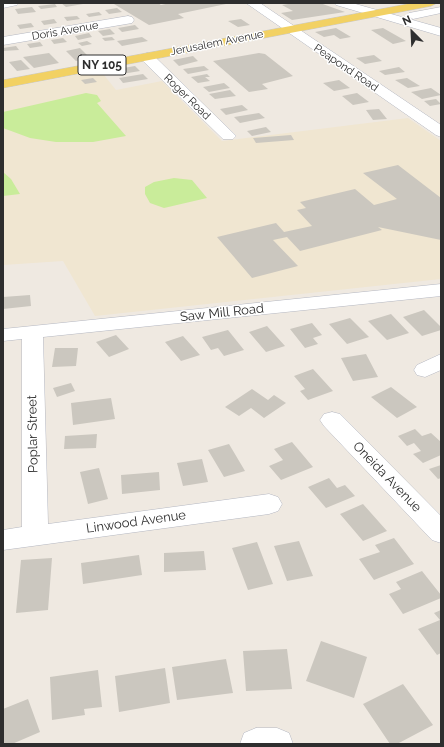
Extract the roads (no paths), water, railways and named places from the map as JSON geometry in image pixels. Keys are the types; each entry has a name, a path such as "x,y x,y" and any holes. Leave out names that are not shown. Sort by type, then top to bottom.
{"main road":[{"name":"Jerusalem Avenue","path":"3,84 290,29 375,10 431,3"}],"street":[{"path":"3,5 13,3"},
{"name":"Peapond Road","path":"252,3 441,132"},
{"path":"340,3 362,6 441,32"},
{"name":"Jerusalem Avenue","path":"375,10 394,3"},
{"path":"441,10 413,15 441,24"},
{"name":"Doris Avenue","path":"3,41 128,20"},
{"name":"Roger Road","path":"147,57 228,136"},
{"name":"Saw Mill Road","path":"3,335 441,290"},
{"name":"Poplar Street","path":"32,332 35,536"},
{"name":"Oneida Avenue","path":"332,420 441,533"},
{"name":"Linwood Avenue","path":"3,540 269,504"},
{"path":"256,744 277,744"}]}
